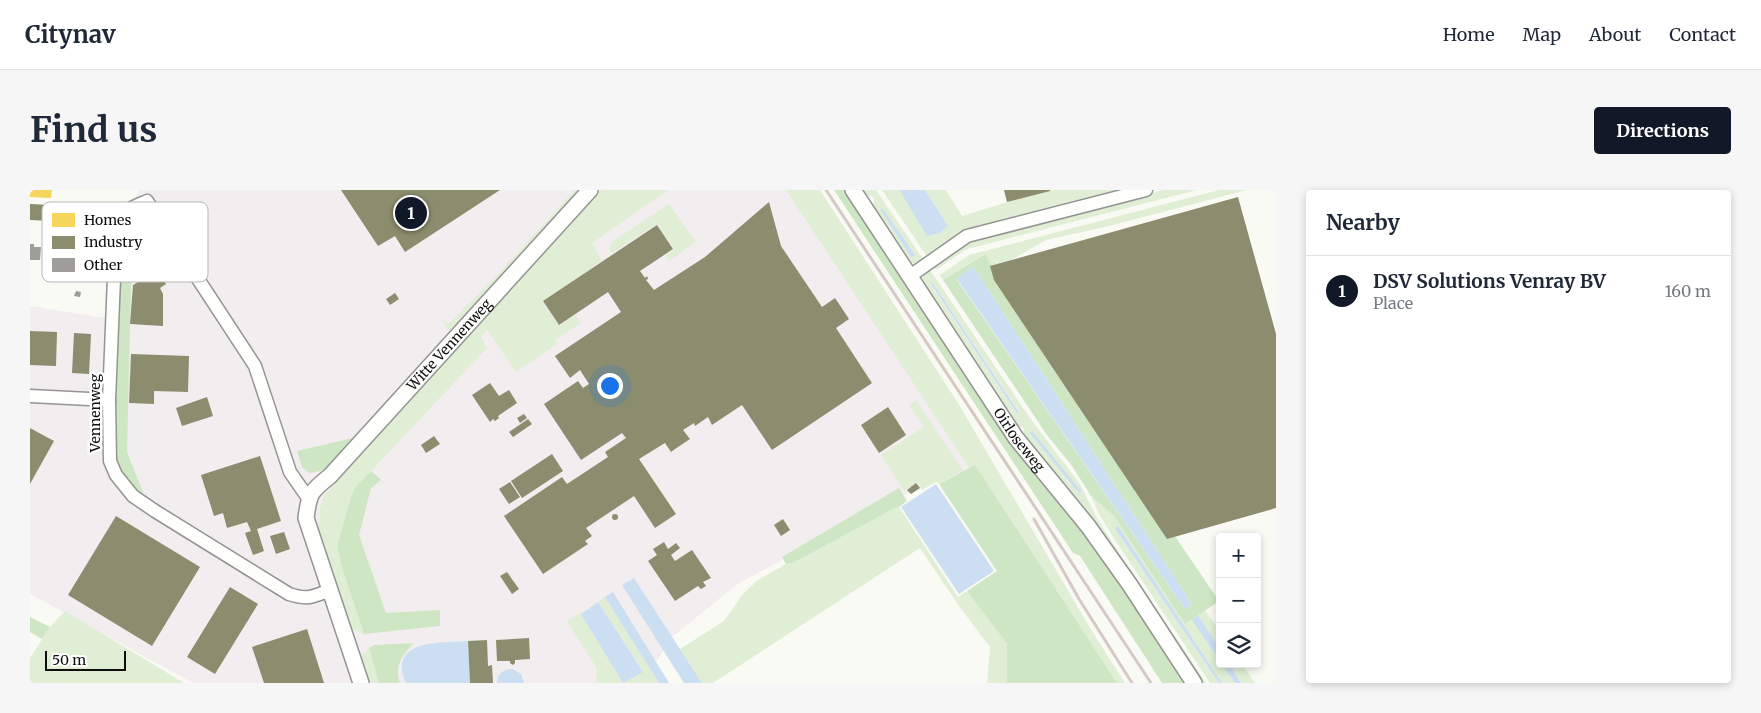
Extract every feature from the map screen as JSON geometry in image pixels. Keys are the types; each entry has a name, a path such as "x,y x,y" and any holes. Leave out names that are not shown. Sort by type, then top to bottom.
{"street":[{"name":"Witte Vennenweg","path":"308,498 315,488 330,476 445,351 590,190"},
{"name":"Oirloseweg","path":"853,190 1016,438 1088,526 1130,585 1194,683"},
{"path":"910,276 967,236 1146,190"},
{"name":"Vennenweg","path":"114,282 109,400 110,461 121,484 132,496 289,594 299,598 310,598 330,590"},
{"name":"Vennenweg","path":"200,282 255,366 290,472 308,498"},
{"path":"30,396 109,400"},
{"path":"308,498 306,518 361,683"}],"shaded area":[{"path":"139,190 789,190 974,466 970,470 915,490 739,583 672,637 643,683 193,683 30,594 30,306 105,318 106,282 208,282 208,202 132,202"}],"green space":[{"path":"575,190 581,190 453,330 446,328 443,319 449,324 501,271"},
{"path":"601,190 668,190 592,243 602,260 544,304 559,326 575,315 581,323 555,340 557,344 516,372 487,330 481,337 487,348 355,488 337,547 364,634 350,628 319,531 320,508 324,496"},
{"path":"786,190 820,190 958,403 1090,628 1125,683 1117,683 975,466 970,469"},
{"path":"834,190 846,190 1093,543 1187,683 1162,683 1080,556 1073,553"},
{"path":"859,190 876,190 925,262 920,265 907,262 872,210 874,200 872,196 862,195"},
{"path":"882,190 902,190 900,191 948,226 925,190 946,190 962,216 1047,190 1125,190 926,255"},
{"path":"1163,190 1197,190 967,249 935,269 936,266 980,238"},
{"path":"1219,190 1247,190 1109,226 1046,240 994,270 984,254 943,280 940,275 969,255"},
{"path":"669,204 696,242 669,261 666,256 674,249 657,224 612,253 609,250 612,242"},
{"path":"985,254 1216,597 1216,603 1185,624 1114,516 1091,496 1072,466 1047,435 943,280","holes":["973,266 1192,604 1185,609 957,280"]},
{"path":"930,270 1030,418 1080,484 1110,539 1206,683 1200,683 1022,436 1024,429 1013,425 919,285 925,273","holes":["932,282 1019,411 1017,413 930,284"]},
{"path":"118,282 131,282 127,452 144,495 124,476 112,452"},
{"path":"916,400 963,470 939,484 936,482 922,490 917,482 904,491 881,455 924,427 909,405"},
{"path":"357,437 331,466 318,472 309,473 302,467 297,451"},
{"path":"975,465 1117,683 1007,683 1007,644 967,591 997,571 939,484"},
{"path":"371,471 381,480 371,488 359,535 386,613 440,610 440,626 364,634 337,547 355,488"},
{"path":"899,488 907,501 899,507 793,563 786,564 782,557"},
{"path":"1091,496 1114,516 1186,623 1205,610 1216,625 1216,643 1198,616 1193,620 1216,655 1216,668 1225,668 1235,683 1222,683 1118,527 1116,528 1219,683 1210,683 1099,514"},
{"path":"899,507 958,597 967,591 1007,644 1007,683 987,683 990,647 959,606 920,548 713,683 702,683 680,649 724,621 743,594 758,580"},
{"path":"605,597 659,683 623,683 643,671 598,602"},
{"path":"65,611 184,683 30,683 30,658 50,627"},
{"path":"584,611 581,614 623,683 597,683 596,667 567,621"},
{"path":"30,617 50,627 42,639 30,632"},
{"path":"414,643 406,652 399,666 398,677 400,683 379,683 369,648 374,645"},
{"path":"369,648 379,683 369,683 360,657"},
{"path":"1232,668 1245,668 1255,683 1241,683"}],"water":[{"path":"925,190 948,226 940,233 927,236 900,191"},
{"path":"880,209 883,209 915,255 911,257"},
{"path":"973,266 1192,604 1185,609 957,279"},
{"path":"932,282 1019,412 1017,413 930,283"},
{"path":"1032,431 1081,492 1079,493 1030,433"},
{"path":"936,484 994,571 959,594 901,507"},
{"path":"1118,526 1222,683 1219,683 1115,528"},
{"path":"634,578 702,683 684,683 622,585"},
{"path":"613,592 669,683 659,683 605,597"},
{"path":"598,602 643,672 623,683 581,614"},
{"path":"1198,615 1216,643 1216,655 1192,620"},
{"path":"468,641 470,683 406,683 402,669 404,658 410,651 420,646"},
{"path":"1225,668 1232,668 1241,683 1235,683"},
{"path":"513,669 521,674 524,683 497,683 500,674"}],"building: Homes":[{"path":"30,190 52,190 51,198 30,197"}],"building: Industry":[{"path":"341,190 500,190 405,252 395,236 378,246"},
{"path":"1004,190 1050,190 1050,191 1007,202"},
{"path":"1238,197 1276,334 1276,508 1167,539 994,280 990,266"},
{"path":"769,202 781,246 822,307 835,298 849,319 836,328 872,383 772,450 742,405 712,425 708,417 695,426 694,423 683,430 690,439 671,452 665,443 639,459 676,514 655,528 634,496 586,528 592,536 585,541 588,544 543,574 504,516 562,477 567,484 608,457 605,452 626,438 622,433 581,460 544,404 578,381 583,388 589,384 580,370 570,378 555,356 621,312 608,292 559,325 543,301 657,225 673,249 640,271 645,278 647,276 648,279 646,280 654,290 705,257"},
{"path":"30,204 42,205 42,221 30,220"},
{"path":"138,282 165,282 166,284 160,288 163,294 163,326 130,324 133,285"},
{"path":"395,293 399,299 390,305 386,299"},
{"path":"30,331 57,332 56,366 30,365"},
{"path":"74,333 91,334 89,374 72,373"},
{"path":"131,354 189,356 188,392 154,391 154,404 129,403"},
{"path":"490,383 499,396 509,390 517,403 498,416 499,418 495,421 493,419 490,422 472,395"},
{"path":"207,397 213,416 182,426 176,408"},
{"path":"888,407 906,435 879,453 861,425"},
{"path":"524,414 527,418 520,423 517,418"},
{"path":"528,419 532,424 513,437 509,432"},
{"path":"30,428 54,441 30,484"},
{"path":"434,436 440,444 426,453 421,445"},
{"path":"552,454 563,471 522,498 511,481"},
{"path":"260,456 281,521 257,529 264,551 253,555 245,533 251,531 247,522 227,528 223,513 214,516 201,475"},
{"path":"510,482 520,497 509,504 499,489"},
{"path":"916,483 920,488 911,494 907,490"},
{"path":"615,514 618,517 615,520 612,517"},
{"path":"116,516 200,567 152,646 68,595"},
{"path":"783,519 790,530 781,536 774,525"},
{"path":"284,532 290,549 276,554 270,536"},
{"path":"664,542 668,549 676,543 680,548 671,555 675,561 692,550 711,578 703,582 706,586 701,589 698,586 675,601 648,561 657,555 653,549"},
{"path":"507,572 519,589 512,594 500,576"},
{"path":"230,587 258,604 215,674 187,657"},
{"path":"307,629 324,683 264,683 252,647"},
{"path":"529,638 530,659 515,660 513,665 510,661 497,661 496,640"},
{"path":"487,640 488,666 492,665 493,683 470,683 468,641"}],"building: Other":[{"path":"30,244 34,244 34,247 41,247 40,260 30,260"},
{"path":"76,291 81,292 80,297 74,296"}],"railway":[{"path":"826,190 1151,683"},
{"path":"1034,519 1079,599 1132,683"}],"place":[{"name":"DSV Solutions Venray BV","path":"411,213"}]}
